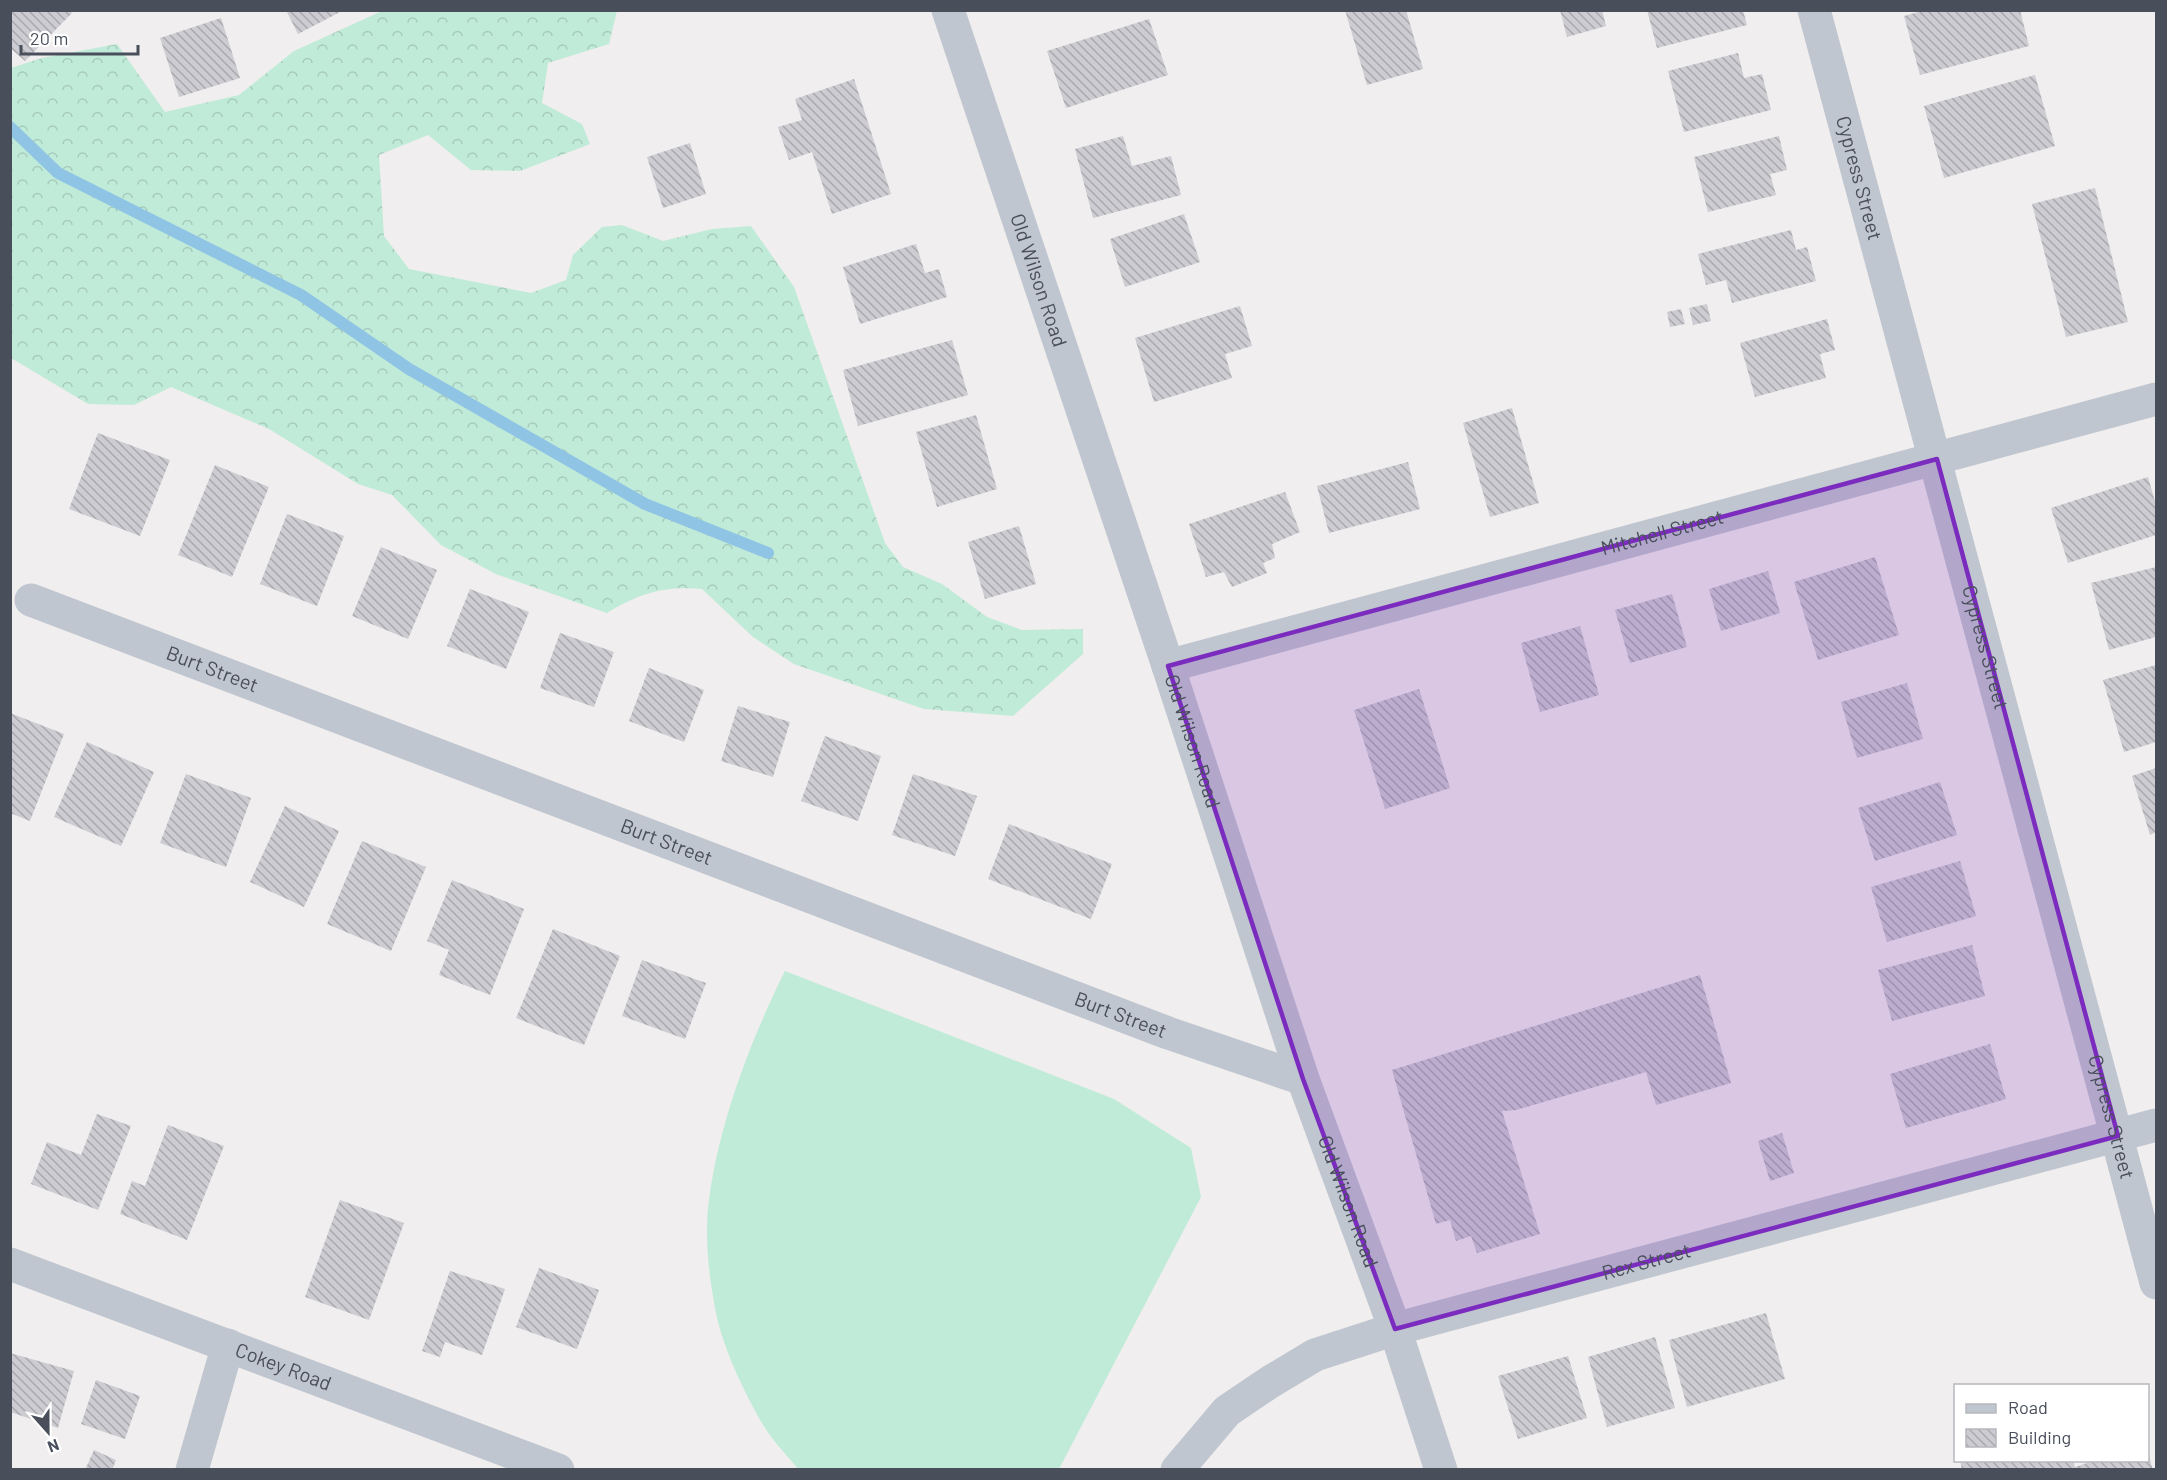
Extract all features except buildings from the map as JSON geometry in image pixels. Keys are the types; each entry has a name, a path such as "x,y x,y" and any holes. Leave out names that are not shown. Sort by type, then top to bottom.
{"street":[{"name":"Old Wilson Road","path":"948,10 1168,666 1303,1080 1395,1329 1441,1470"},
{"name":"Cypress Street","path":"1814,10 2157,1283"},
{"name":"Mitchell Street","path":"1168,666 2157,399"},
{"name":"Burt Street","path":"31,600 1168,1034 1303,1080"},
{"name":"Rex Street","path":"1177,1470 1227,1411 1270,1382 1315,1356 1395,1329 2157,1125"},
{"name":"Cokey Road","path":"10,1264 558,1470"},
{"path":"192,1470 228,1345"}],"highlighted area":[{"path":"1937,459 2118,1136 1395,1329 1303,1079 1168,666"}],"green space":[{"path":"382,11 617,11 609,44 548,63 542,103 582,124 590,144 520,171 471,170 428,135 379,155 384,236 409,269 531,293 566,280 573,255 602,227 622,225 663,241 712,229 751,226 794,287 885,543 903,567 942,584 987,617 1022,630 1083,629 1083,654 1013,716 924,709 794,664 753,637 702,589 688,588 653,592 630,600 607,613 496,574 441,545 392,495 358,484 269,429 171,387 134,405 88,404 11,358 11,68 42,58 117,44 165,112 239,95 294,51"},
{"path":"785,971 1114,1099 1191,1148 1201,1197 1059,1469 798,1469 770,1435 755,1411 741,1384 719,1327 709,1271 708,1214 714,1171 728,1112 760,1025"}],"waterway":[{"path":"10,127 58,173 301,295 409,369 645,504 768,553"}]}
